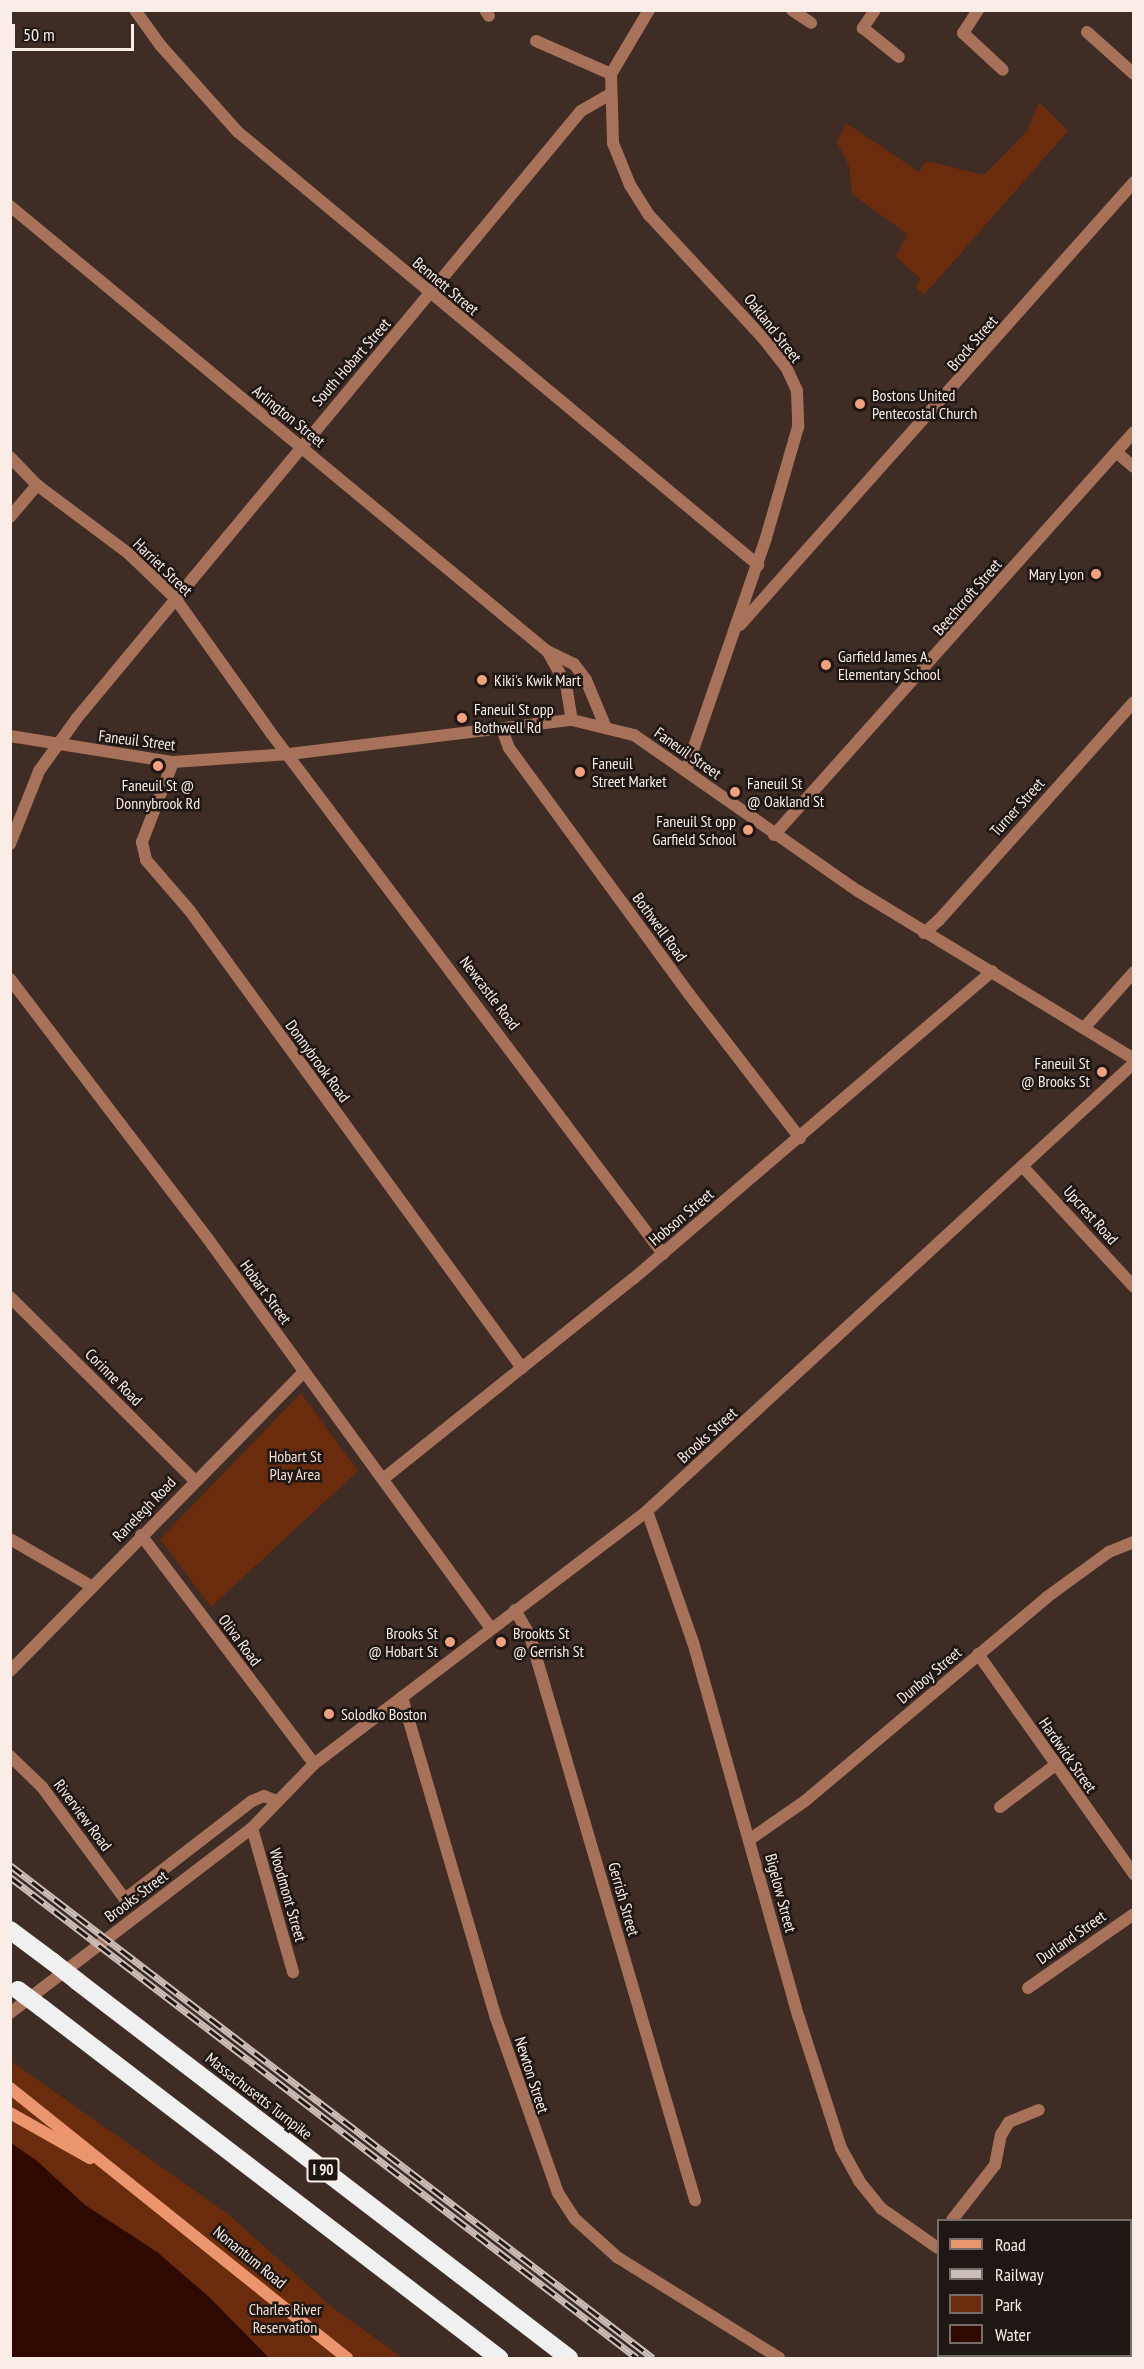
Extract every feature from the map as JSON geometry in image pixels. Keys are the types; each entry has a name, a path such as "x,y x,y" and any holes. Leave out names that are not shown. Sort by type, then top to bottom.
{"highway":[{"name":"Massachusetts Turnpike","path":"10,1930 569,2358"},
{"name":"I 90","path":"14,1987 499,2358"}],"main road":[{"name":"Nonantum Road","path":"10,2088 347,2358"},
{"name":"Nonantum Road","path":"10,2113 130,2182"}],"street":[{"name":"Bennett Street","path":"135,10 160,46 238,132 758,565"},
{"name":"Oakland Street","path":"649,10 611,74 613,143 630,185 649,215 763,338 786,367 797,391 798,427 758,565 686,770"},
{"path":"792,10 811,23"},
{"path":"875,10 863,28 899,57"},
{"path":"978,10 963,33 1003,70"},
{"path":"1087,32 1134,74"},
{"path":"536,41 611,74"},
{"name":"South Hobart Street","path":"10,844 39,771 58,744 175,598 581,111 610,94"},
{"name":"Brock Street","path":"735,630 1134,182"},
{"name":"Arlington Street","path":"10,206 547,651 574,664 586,680 606,728"},
{"name":"Beechcroft Street","path":"774,836 1134,432"},
{"path":"1116,452 1134,467"},
{"name":"Harriet Street","path":"10,457 37,485 128,554 175,598 289,754"},
{"path":"10,517 37,485"},
{"name":"Arlington Street","path":"547,651 566,684 572,720"},
{"name":"Turner Street","path":"924,933 1134,702"},
{"name":"Faneuil Street","path":"10,736 173,762 289,754 572,720 634,735 686,770 774,836 924,933 992,971 1134,1061"},
{"name":"Bothwell Road","path":"502,729 509,748 800,1138"},
{"name":"Newcastle Road","path":"289,754 663,1254"},
{"name":"Donnybrook Road","path":"173,762 142,842 146,860 190,911 522,1368"},
{"name":"Hobson Street","path":"383,1479 663,1254 992,971"},
{"path":"1084,1028 1134,972"},
{"name":"Hobart Street","path":"10,979 304,1372 491,1628"},
{"name":"Brooks Street","path":"10,2013 252,1828 314,1764 647,1511 1023,1167 1134,1061"},
{"name":"Upcrest Road","path":"1023,1167 1134,1287"},
{"name":"Corinne Road","path":"10,1297 194,1480"},
{"name":"Ranelegh Road","path":"10,1671 194,1480 304,1372"},
{"name":"Bigelow Street","path":"647,1511 693,1642 799,2018 840,2148 859,2181 882,2209 937,2243"},
{"name":"Oliva Road","path":"141,1535 314,1764"},
{"path":"10,1539 91,1586"},
{"name":"Dunboy Street","path":"749,1840 805,1801 978,1654 1100,1558 1134,1542"},
{"name":"Gerrish Street","path":"515,1610 530,1636 695,2200"},
{"name":"Hardwick Street","path":"978,1654 1054,1766 1134,1874"},
{"name":"Newton Street","path":"402,1698 496,2018 558,2193 575,2219 616,2257 779,2358"},
{"name":"Riverview Road","path":"10,1756 42,1787 125,1899"},
{"path":"1000,1808 1054,1766"},
{"name":"Brooks Street","path":"125,1899 252,1800 264,1797 278,1801"},
{"name":"Woodmont Street","path":"252,1828 293,1971"},
{"name":"Durland Street","path":"1028,1988 1134,1914"},
{"path":"953,2219 995,2165 1001,2135 1009,2122 1039,2110"}],"green space":[{"path":"1039,102 1068,131 924,295 916,288 920,278 896,257 907,234 852,194 849,166 837,142 846,123 919,172 926,161 984,175 1027,131"},
{"name":"Hobart St Play Area","path":"301,1393 358,1471 211,1607 160,1539"},
{"name":"Charles River Reservation","path":"11,2061 228,2214 333,2308 403,2358 269,2358 209,2297 157,2252 85,2205 11,2143"}],"water":[{"path":"11,2143 36,2160 85,2205 157,2252 209,2297 269,2358 11,2358"}],"railway":[{"path":"10,1865 653,2358"},
{"path":"10,1877 637,2358"}],"place":[{"name":"Bostons United Pentecostal Church","path":"860,404"},
{"name":"Mary Lyon","path":"1096,574"},
{"name":"Garfield James A. Elementary School","path":"826,665"},
{"name":"Kiki's Kwik Mart","path":"482,680"},
{"name":"Faneuil St opp Bothwell Rd","path":"462,718"},
{"name":"Faneuil St @ Donnybrook Rd","path":"158,766"},
{"name":"Faneuil Street Market","path":"580,772"},
{"name":"Faneuil St @ Oakland St","path":"735,792"},
{"name":"Faneuil St opp Garfield School","path":"748,830"},
{"name":"Faneuil St @ Brooks St","path":"1102,1072"},
{"name":"Brooks St @ Hobart St","path":"450,1642"},
{"name":"Brookts St @ Gerrish St","path":"501,1642"},
{"name":"Solodko Boston","path":"329,1714"}]}
